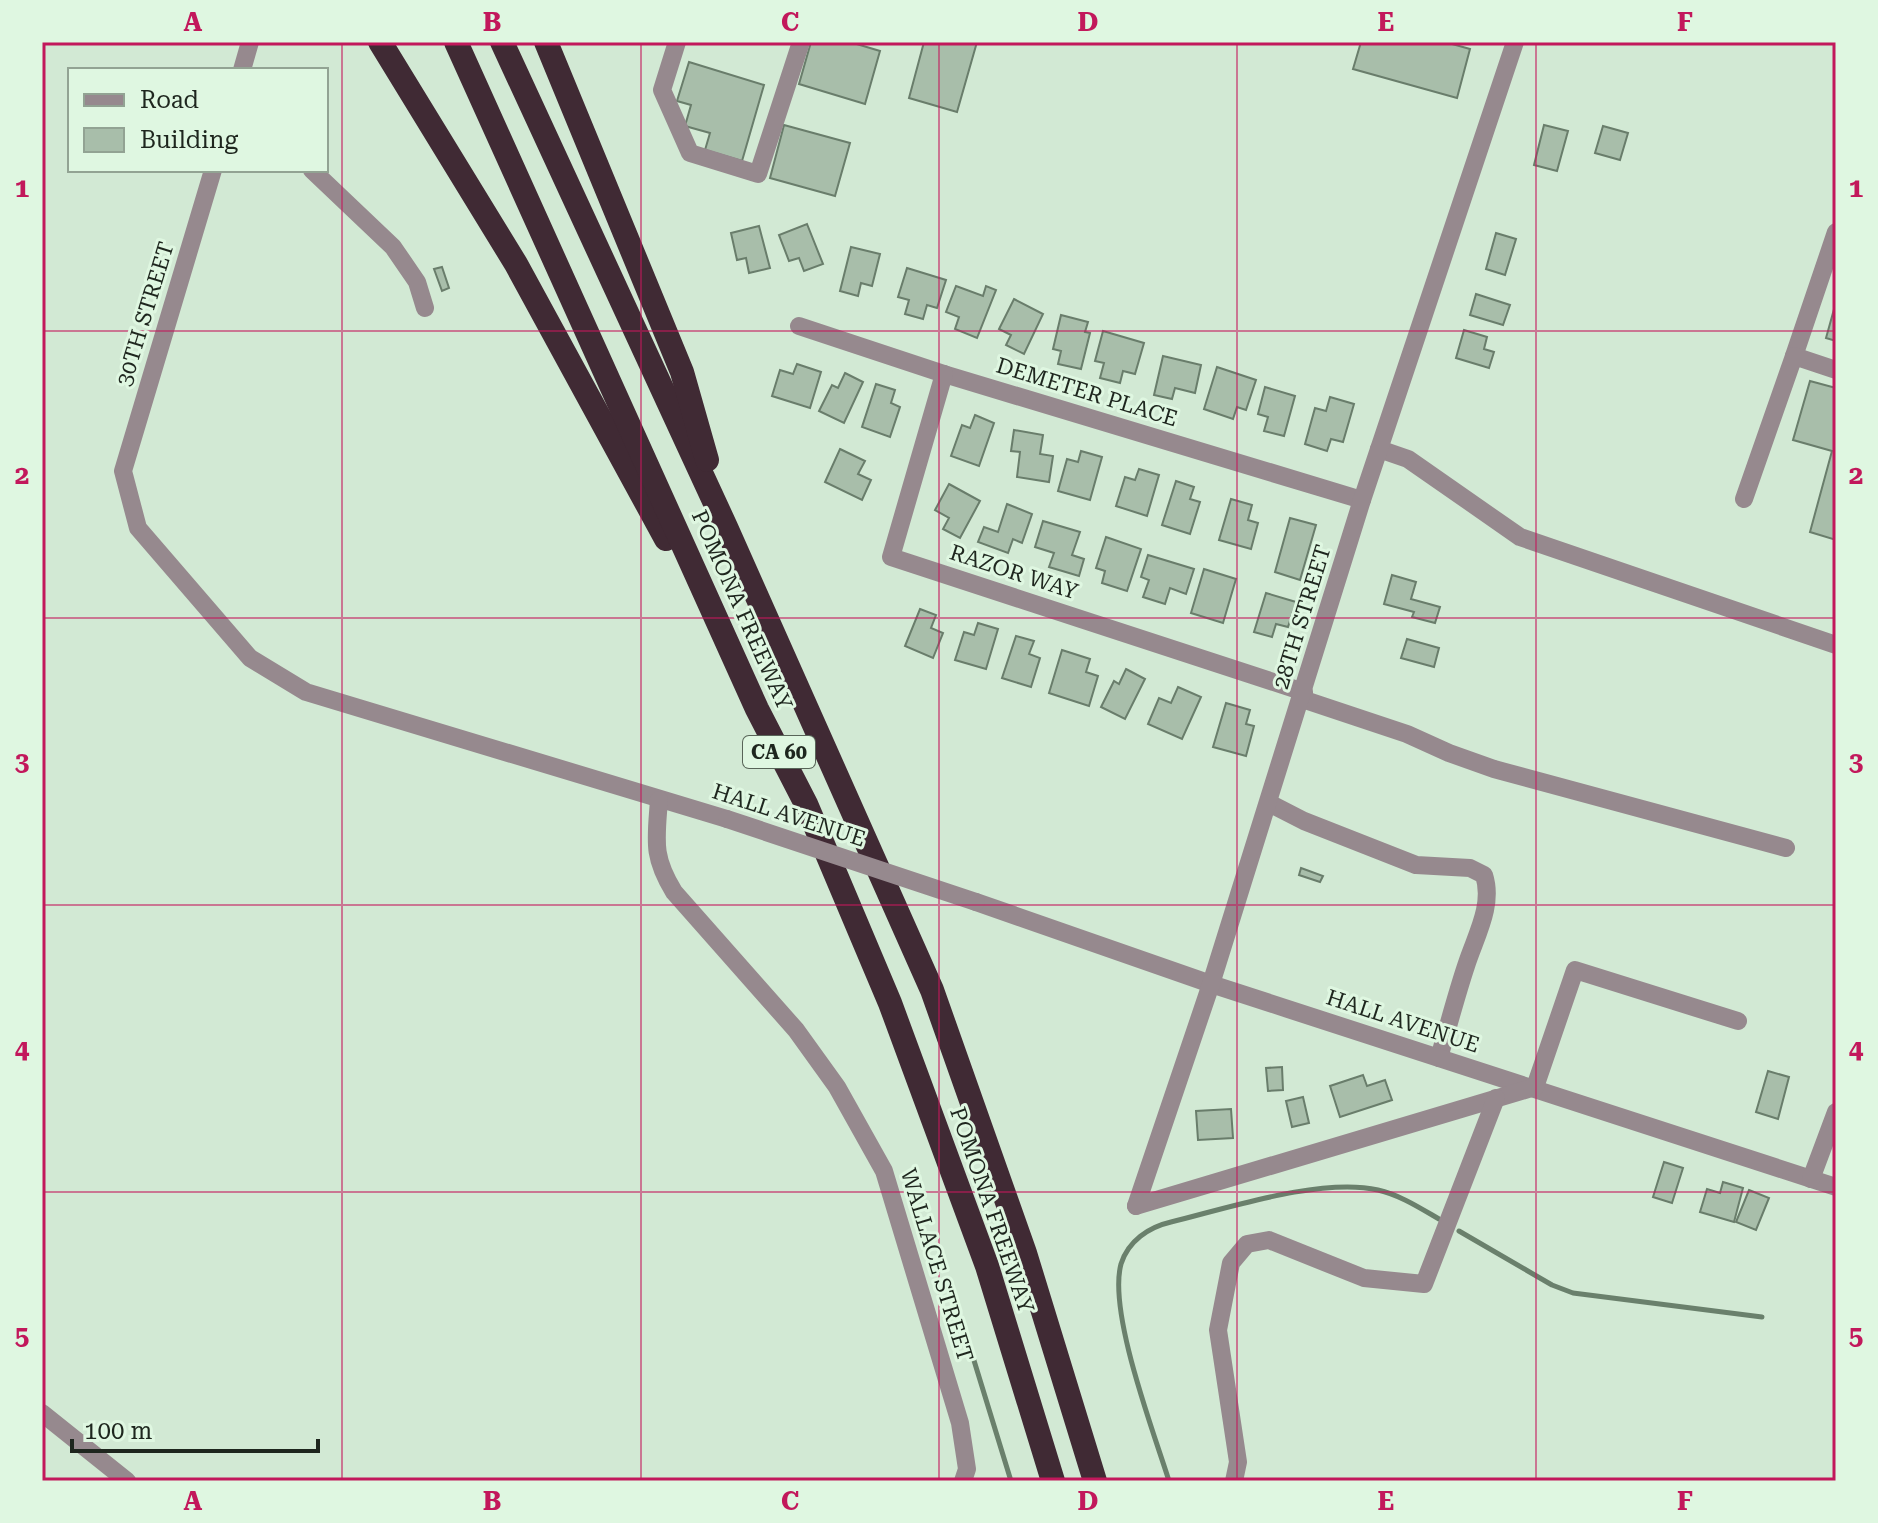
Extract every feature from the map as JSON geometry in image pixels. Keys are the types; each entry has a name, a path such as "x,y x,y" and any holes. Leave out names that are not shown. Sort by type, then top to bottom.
{"highway":[{"path":"380,42 516,264 757,709"},
{"name":"POMONA FREEWAY","path":"456,42 757,709 806,804 890,1003 987,1266 1053,1481"},
{"name":"POMONA FREEWAY","path":"502,42 726,527 932,990 1025,1253 1095,1481"},
{"path":"546,42 682,372 726,527"}],"street":[{"path":"243,68 250,42"},
{"path":"677,42 662,90 690,153 758,174 801,42"},
{"name":"28TH STREET","path":"1496,1098 1136,1206 1269,803 1362,500 1515,42"},
{"name":"30TH STREET","path":"123,471 212,172"},
{"path":"314,172 393,247 417,282 425,308"},
{"path":"1744,499 1836,232"},
{"name":"DEMETER PLACE","path":"799,326 944,374 1362,500"},
{"path":"1794,356 1836,370"},
{"name":"RAZOR WAY","path":"944,374 891,557 1303,696"},
{"path":"1379,449 1408,459 1520,537 1836,645"},
{"name":"HALL AVENUE","path":"123,471 138,528 250,658 320,697 727,819 1211,984 1836,1187"},
{"path":"1303,696 1494,769 1786,848"},
{"name":"WALLACE STREET","path":"659,800 656,841 661,870 674,892 796,1030 837,1087 884,1171 960,1423 967,1469 963,1481"},
{"path":"1269,803 1304,821 1416,865 1470,868 1484,875 1488,888 1485,910 1439,1058"},
{"path":"1234,1481 1238,1462 1218,1330 1231,1263 1247,1244 1269,1240 1364,1278 1424,1284 1496,1098 1535,1087 1575,970 1738,1021"},
{"path":"1811,1179 1836,1112"},
{"path":"42,1413 127,1481"}],"building":[{"path":"811,42 850,42 880,51 865,104 799,84"},
{"path":"924,42 977,42 957,112 909,98"},
{"path":"1361,42 1445,42 1470,49 1457,98 1353,69"},
{"path":"689,62 764,85 742,161 705,150 710,133 685,126 691,105 677,101"},
{"path":"784,125 850,143 835,196 770,178"},
{"path":"1544,125 1568,131 1557,171 1534,165"},
{"path":"1603,126 1628,133 1620,160 1595,153"},
{"path":"807,224 823,264 804,271 799,258 789,261 779,235"},
{"path":"759,226 770,268 749,273 746,258 737,260 731,233"},
{"path":"1496,233 1516,239 1505,275 1486,269"},
{"path":"851,247 880,254 872,286 861,283 858,296 840,291"},
{"path":"442,267 449,288 442,291 434,269"},
{"path":"907,268 946,280 937,308 927,305 923,319 905,314 909,300 898,297"},
{"path":"956,286 983,296 986,286 996,290 977,338 955,329 959,317 946,312"},
{"path":"1476,294 1510,305 1503,325 1470,315"},
{"path":"1014,299 1043,314 1024,354 1006,345 1011,335 999,329"},
{"path":"1836,302 1836,341 1826,338"},
{"path":"1061,315 1088,322 1085,332 1090,333 1081,369 1058,364 1061,351 1053,349"},
{"path":"1464,330 1487,337 1484,349 1494,352 1489,368 1456,358"},
{"path":"1103,331 1144,343 1135,374 1123,371 1120,383 1100,378 1104,363 1095,361"},
{"path":"1163,356 1201,365 1195,393 1175,388 1172,399 1154,395"},
{"path":"797,364 821,372 810,408 772,396 780,370 793,374"},
{"path":"1217,367 1256,380 1246,410 1237,407 1233,419 1204,409"},
{"path":"845,373 863,382 844,423 819,411 832,385 838,388"},
{"path":"1810,381 1836,388 1836,540 1810,532 1832,451 1793,440"},
{"path":"876,384 895,390 891,403 900,407 890,437 862,427"},
{"path":"1265,387 1295,396 1284,436 1264,431 1268,417 1258,414"},
{"path":"1330,397 1354,404 1343,442 1331,439 1327,451 1305,444 1315,408 1326,411"},
{"path":"975,415 994,423 979,466 951,456 962,425 970,428"},
{"path":"1014,430 1043,435 1040,454 1053,456 1049,482 1017,477 1020,452 1011,451"},
{"path":"840,449 865,461 858,474 871,480 862,500 825,482"},
{"path":"1081,451 1102,457 1090,500 1058,491 1067,459 1078,462"},
{"path":"1139,469 1159,475 1147,516 1116,506 1125,477 1135,480"},
{"path":"1176,481 1194,487 1190,499 1200,502 1190,534 1162,525"},
{"path":"949,484 980,501 960,538 943,529 949,518 935,510"},
{"path":"1231,499 1252,505 1248,520 1258,523 1251,549 1219,540"},
{"path":"1007,504 1032,514 1022,543 1013,539 1008,553 978,542 984,527 998,532"},
{"path":"1290,518 1316,525 1300,580 1275,572"},
{"path":"1043,521 1080,532 1072,555 1084,559 1079,576 1049,567 1054,553 1035,547"},
{"path":"1106,537 1141,549 1127,591 1102,583 1105,571 1096,568"},
{"path":"1148,555 1194,569 1186,594 1170,588 1165,604 1143,597 1149,580 1141,577"},
{"path":"1204,569 1236,579 1223,623 1191,613"},
{"path":"1392,575 1416,582 1411,599 1440,607 1435,623 1412,617 1414,612 1384,604"},
{"path":"1266,593 1296,602 1288,627 1276,624 1272,637 1254,632"},
{"path":"920,609 936,615 931,628 943,633 933,658 905,646"},
{"path":"978,623 998,629 986,669 955,660 964,632 974,635"},
{"path":"1016,636 1034,641 1029,654 1040,658 1031,687 1002,678"},
{"path":"1407,639 1439,648 1434,667 1401,658"},
{"path":"1062,650 1090,659 1086,672 1098,676 1089,706 1049,693"},
{"path":"1126,669 1145,679 1125,719 1101,707 1114,681 1119,684"},
{"path":"1178,687 1201,697 1182,739 1148,724 1159,698 1171,703"},
{"path":"1226,703 1250,710 1246,724 1254,726 1246,756 1213,747"},
{"path":"1301,868 1323,876 1320,882 1299,875"},
{"path":"1282,1067 1283,1090 1268,1091 1266,1068"},
{"path":"1768,1071 1789,1077 1778,1119 1756,1112"},
{"path":"1363,1075 1367,1086 1385,1080 1392,1100 1340,1117 1330,1086"},
{"path":"1303,1097 1309,1123 1292,1127 1286,1101"},
{"path":"1231,1109 1233,1138 1198,1140 1196,1111"},
{"path":"1664,1162 1683,1168 1672,1203 1653,1197"},
{"path":"1723,1182 1743,1188 1734,1222 1700,1212 1707,1189 1720,1193"},
{"path":"1749,1190 1769,1198 1756,1230 1736,1222"}],"waterway":[{"path":"1169,1481 1143,1403 1121,1311 1121,1264 1134,1242 1147,1231 1171,1222 1275,1196 1330,1188 1355,1187 1386,1192 1439,1219"},
{"path":"1459,1231 1552,1285 1573,1293 1762,1317"},
{"path":"972,1354 1011,1481"}]}
